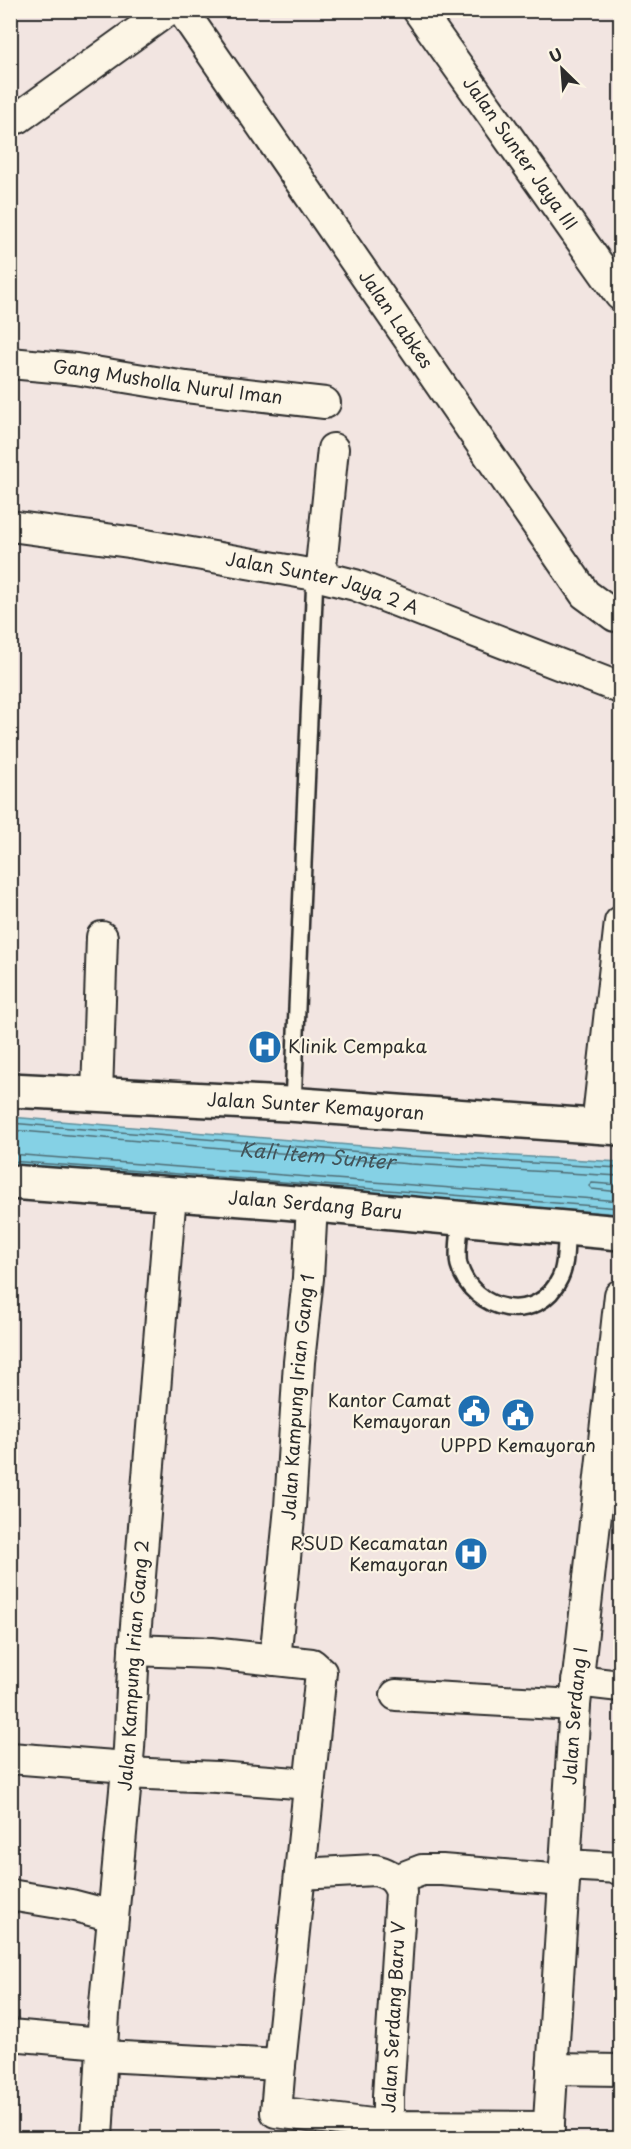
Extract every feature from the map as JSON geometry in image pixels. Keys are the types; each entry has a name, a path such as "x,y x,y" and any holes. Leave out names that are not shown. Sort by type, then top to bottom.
{"main road":[{"name":"Jalan Sunter Kemayoran","path":"10,1090 293,1105 609,1127"},
{"name":"Jalan Serdang Baru","path":"10,1182 171,1193 621,1233"}],"street":[{"path":"18,118 168,10"},
{"name":"Jalan Labkes","path":"182,10 585,594 615,616 621,616"},
{"name":"Jalan Sunter Jaya III","path":"418,10 621,295"},
{"name":"Gang Musholla Nurul Iman","path":"10,363 76,369 186,387 325,403"},
{"path":"317,576 333,449"},
{"name":"Jalan Sunter Jaya 2 A","path":"10,526 129,542 355,585 621,688"},
{"path":"609,1127 621,922"},
{"path":"97,1095 102,937"},
{"name":"Jalan Kampung Irian Gang 2","path":"97,2139 102,2049 127,1770 134,1650 171,1193"},
{"name":"Jalan Kampung Irian Gang 1","path":"275,1660 290,1507 312,1205"},
{"name":"Jalan Serdang I","path":"549,2133 576,1693 621,1295"},
{"path":"134,1650 211,1653 312,1664 321,1672 276,2112 388,2126"},
{"path":"396,1695 576,1693 621,1686"},
{"path":"10,1758 127,1770 310,1784"},
{"path":"300,1874 375,1870 387,1873 399,1886 422,1870 564,1872 621,1868"},
{"name":"Jalan Serdang Baru V","path":"399,1886 388,2126 549,2133"},
{"path":"10,1894 71,1905 113,1916"},
{"path":"10,2036 102,2049 280,2065"},
{"path":"552,2069 621,2070"}],"lane":[{"path":"293,1105 317,576"},
{"path":"460,1218 458,1262 465,1280 478,1297 494,1305 510,1309 535,1304 555,1288 562,1275 567,1227"}],"water":[{"name":"Kali Item Sunter","path":"10,1117 411,1150 620,1162 620,1214 11,1167"}],"place":[{"name":"Klinik Cempaka","path":"265,1047"},
{"name":"Kantor Camat Kemayoran","path":"474,1411"},
{"name":"UPPD Kemayoran","path":"518,1415"},
{"name":"RSUD Kecamatan Kemayoran","path":"471,1554"}]}
